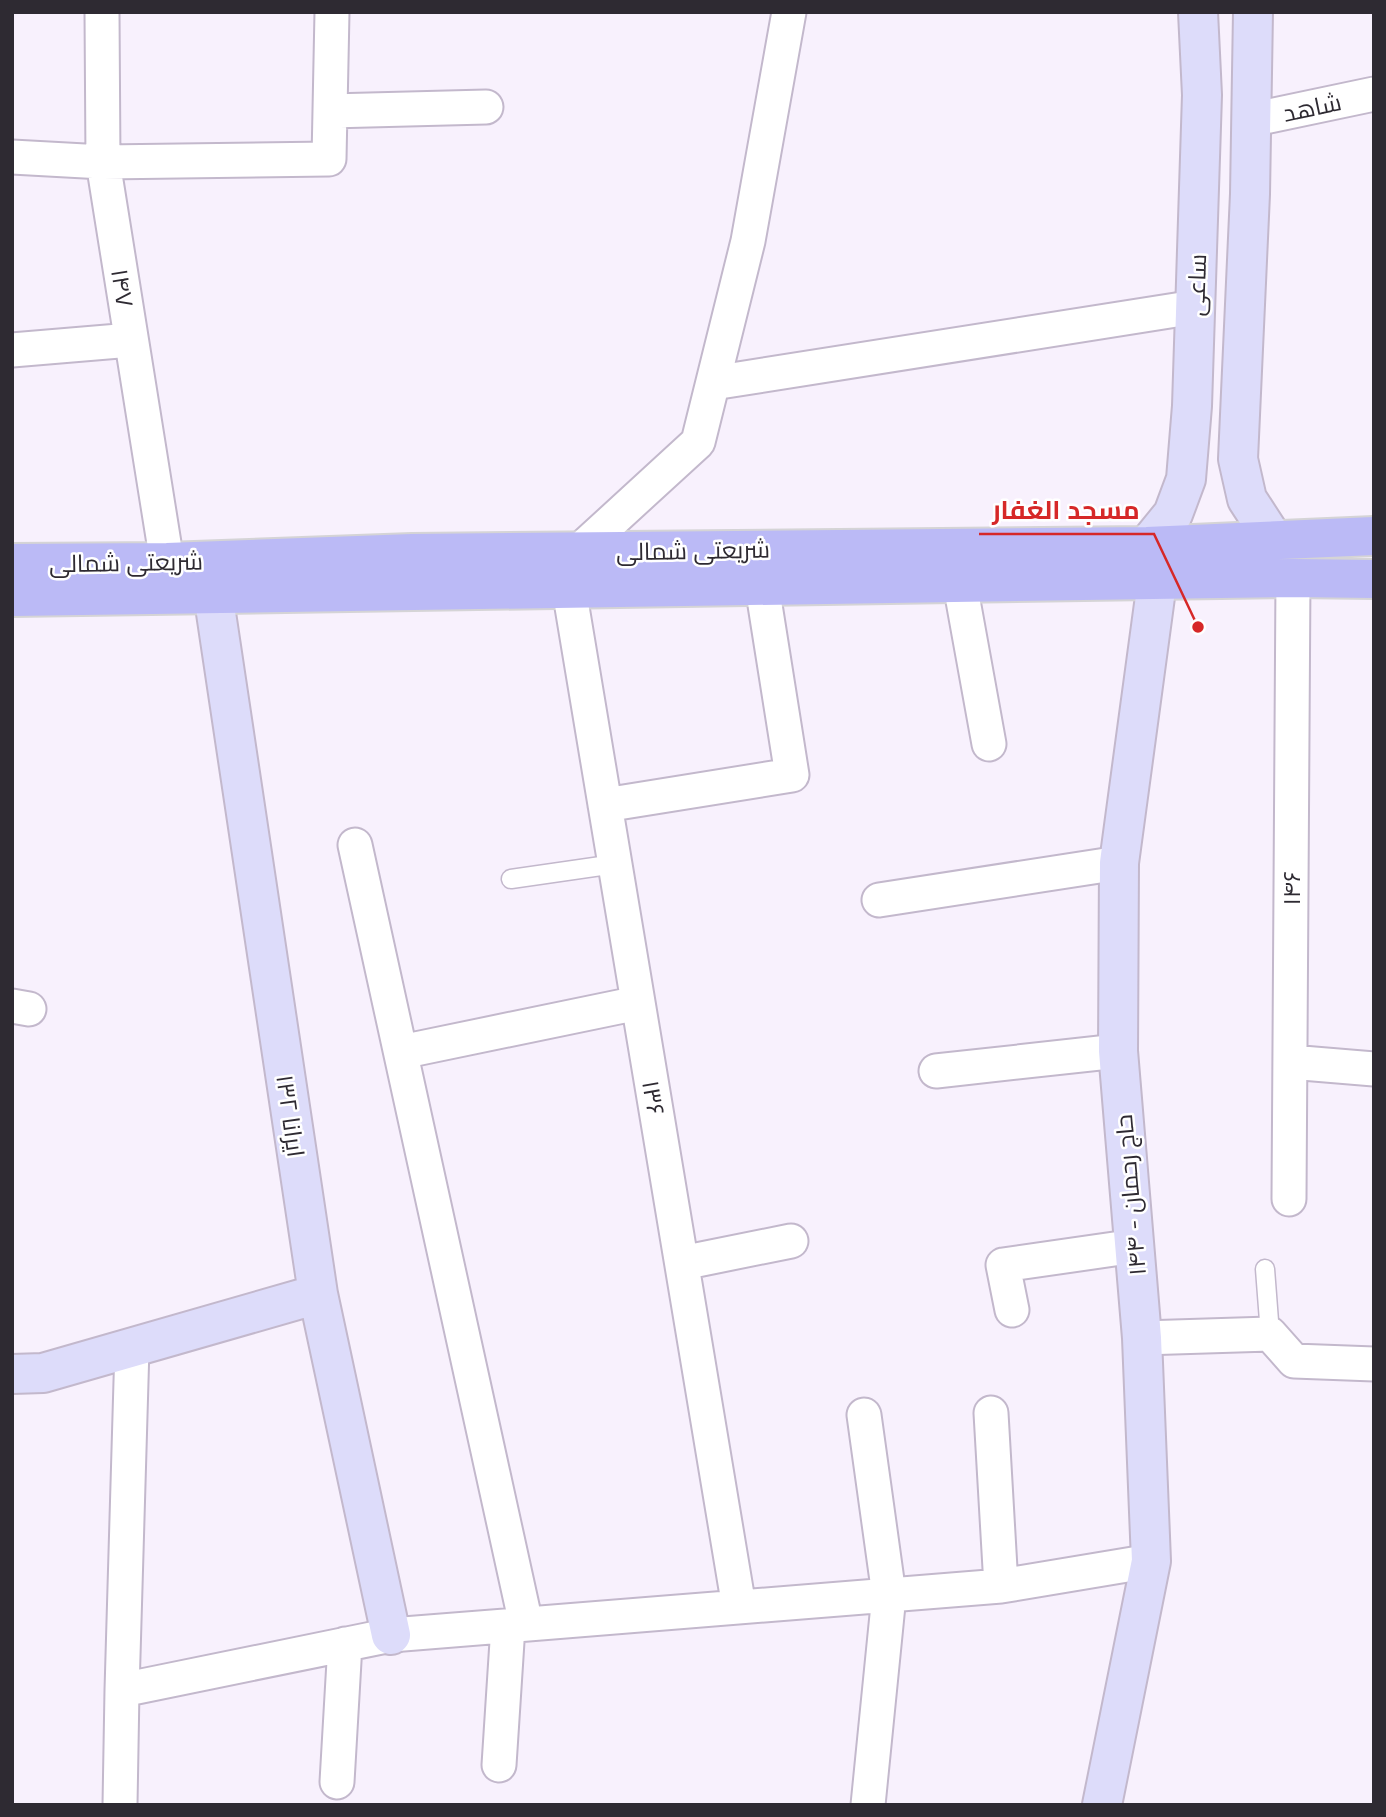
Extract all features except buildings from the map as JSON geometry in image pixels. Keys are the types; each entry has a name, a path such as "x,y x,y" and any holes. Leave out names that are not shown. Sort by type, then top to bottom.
{"main road":[{"name":"شریعتی شمالی","path":"12,563 167,562 412,553 1147,546 1374,536"},
{"name":"شریعتی شمالی","path":"12,597 1374,579"}],"street":[{"name":"۱۴۷","path":"102,12 103,162 167,562"},
{"path":"12,157 103,162 329,159 332,12"},
{"path":"578,552 698,442 748,241 789,12"},
{"name":"ساعی","path":"1248,15 1250,194 1238,459 1247,499 1273,539"},
{"name":"ساعی","path":"1147,546 1173,514 1186,479 1192,406 1203,16"},
{"name":"شاهد","path":"1250,120 1374,94"},
{"path":"330,111 486,107"},
{"path":"713,383 1195,307"},
{"path":"12,350 131,340"},
{"path":"1192,406 1241,406"},
{"name":"۱۴۶","path":"1289,1199 1293,578"},
{"name":"حاج رحمان - ۱۴۴","path":"1102,1805 1151,1561 1142,1338 1118,1051 1119,863 1157,582"},
{"path":"960,584 989,744"},
{"path":"605,805 792,775 762,586"},
{"name":"۱۳۶","path":"569,589 739,1607"},
{"name":"ایرانا ۱۳۲","path":"213,593 318,1294 391,1635"},
{"path":"355,845 401,1052 517,1625 499,1765"},
{"path":"879,900 1119,863"},
{"path":"401,1052 638,1003"},
{"path":"936,1071 1118,1051"},
{"path":"1290,1062 1374,1069"},
{"path":"682,1263 791,1241"},
{"path":"1012,1310 1003,1265 1135,1246"},
{"path":"12,1374 43,1373 318,1294"},
{"path":"1142,1338 1270,1335 1294,1361 1374,1364"},
{"path":"120,1805 132,1347"},
{"path":"991,1413 1001,1586"},
{"path":"864,1415 889,1595 868,1805"},
{"path":"122,1690 391,1635 1001,1586 1151,1561"},
{"path":"337,1782 345,1644"}],"lane":[{"path":"511,879 615,864"},
{"path":"1265,1269 1270,1335"}],"place":[{"name":"مسجد الغفار","path":"1198,627"}]}
